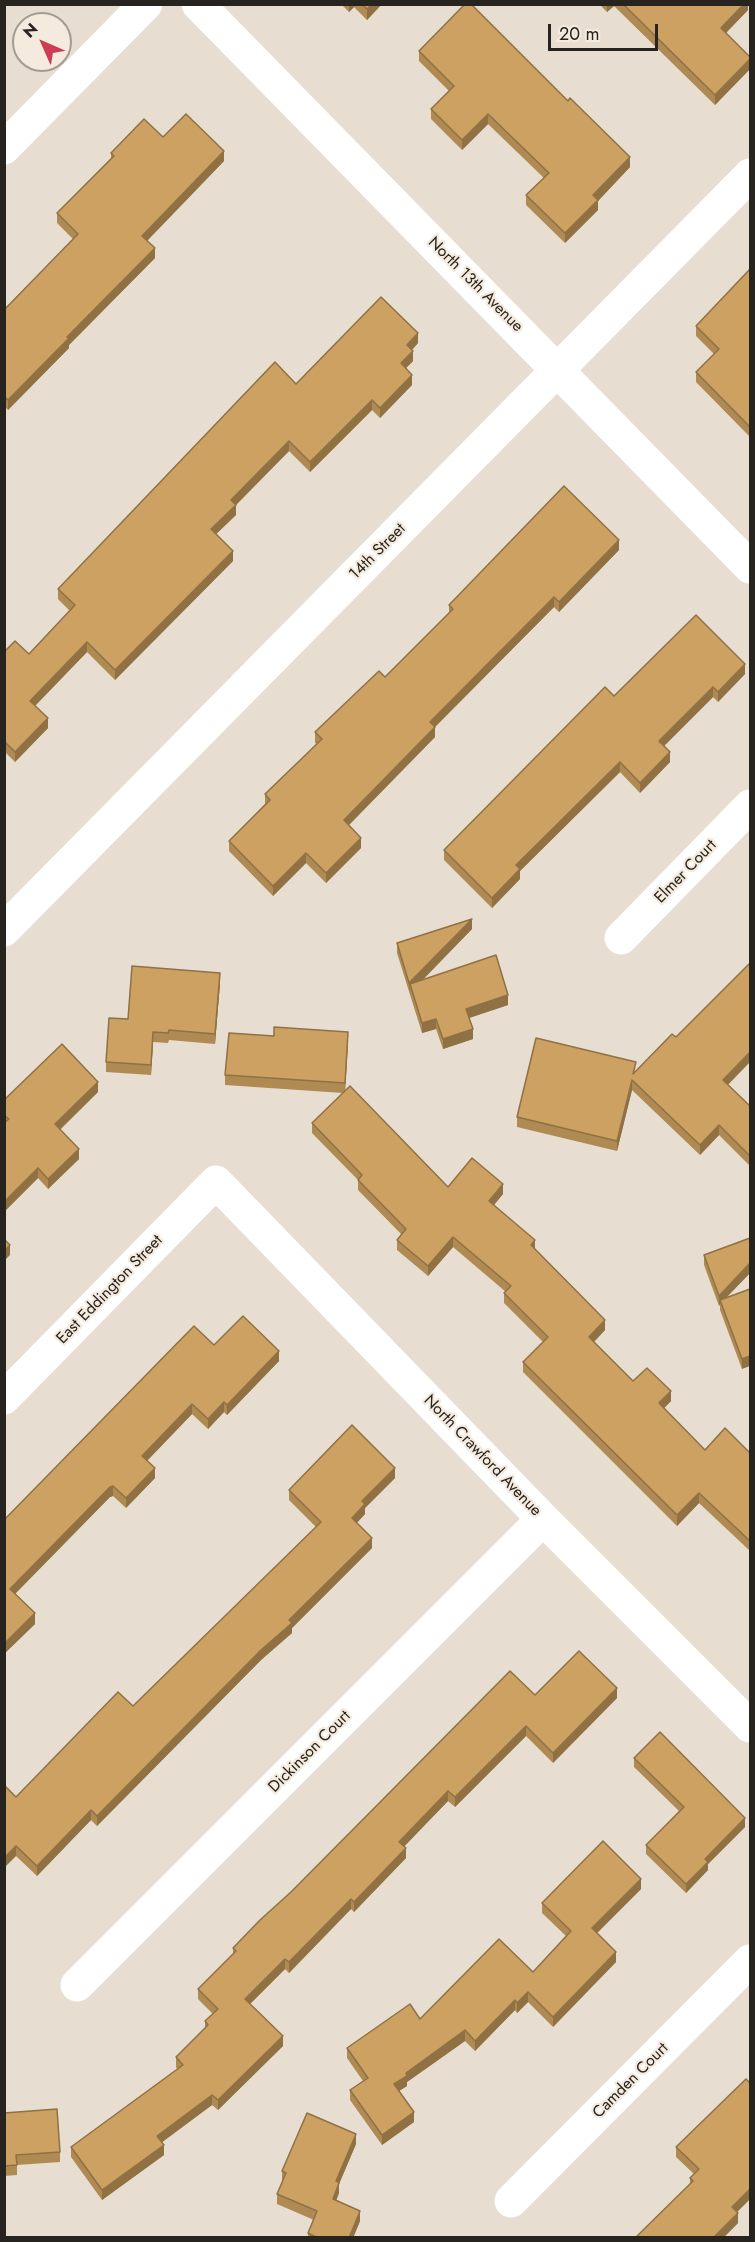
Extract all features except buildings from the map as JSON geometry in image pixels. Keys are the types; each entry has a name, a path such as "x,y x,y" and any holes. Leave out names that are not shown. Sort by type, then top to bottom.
{"street":[{"path":"4,148 146,4"},
{"name":"North 13th Avenue","path":"198,4 750,567"},
{"name":"14th Street","path":"4,930 750,175"},
{"name":"Elmer Court","path":"621,938 750,806"},
{"name":"East Eddington Street","path":"4,1398 216,1182"},
{"name":"North Crawford Avenue","path":"216,1182 543,1519 750,1726"},
{"name":"Dickinson Court","path":"77,1985 543,1519"},
{"name":"Camden Court","path":"511,2201 750,1961"}]}
